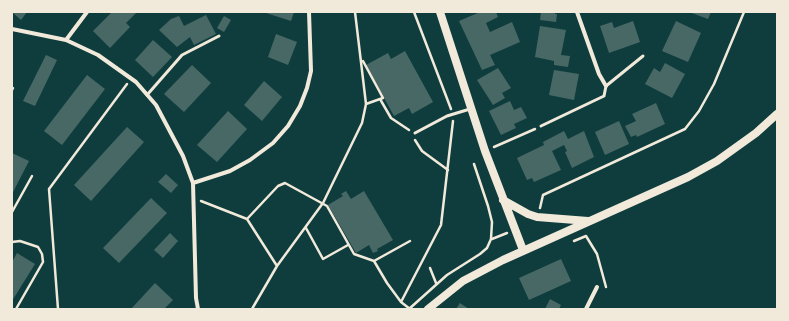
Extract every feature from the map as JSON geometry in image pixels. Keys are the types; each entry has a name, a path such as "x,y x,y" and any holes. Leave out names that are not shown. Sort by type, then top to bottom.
{"main road":[{"path":"440,12 470,109 523,250"},
{"path":"428,309 463,281 523,250 688,176 717,161 750,137 777,114"},
{"path":"503,200 528,214 537,217 589,221"}],"street":[{"path":"66,40 87,12"},
{"path":"193,183 230,171 250,160 273,143 288,126 302,100 311,71 309,12"},
{"path":"577,12 599,74 606,86"},
{"path":"12,29 66,40 98,56 131,78 156,105 184,156 193,183 196,298 198,309"},
{"path":"586,309 597,287"}],"lane":[{"path":"147,95 182,55 219,36"},
{"path":"541,126 604,96 606,86 643,56"},
{"path":"415,133 453,114 470,109"}],"path":[{"path":"252,309 277,266 323,203 362,123 366,104 362,59 355,12"},
{"path":"401,302 441,225 453,114 414,12"},
{"path":"537,217 543,195 685,129 699,111 714,84 744,12"},
{"path":"362,59 383,98 366,104"},
{"path":"58,309 49,189 131,78"},
{"path":"380,99 391,118 408,128 422,151 448,170"},
{"path":"485,150 541,126"},
{"path":"247,219 278,186 285,183 323,203 327,206 354,254 374,261 401,302 410,309 436,284 487,248 491,239 492,222 474,164"},
{"path":"12,212 32,176"},
{"path":"194,198 247,219 277,266"},
{"path":"306,228 323,259 348,245"},
{"path":"567,244 586,236 597,254 604,279"},
{"path":"374,261 410,240"},
{"path":"12,242 20,241 38,247 42,254 43,262 16,309"},
{"path":"430,268 436,284"}],"building":[{"path":"12,12 27,12 21,20"},
{"path":"112,12 137,12 126,23 130,27 110,48 93,31"},
{"path":"263,12 294,12 291,21"},
{"path":"480,12 496,12 498,17 486,23 490,32 512,22 520,42 490,55 495,65 482,70 459,21"},
{"path":"541,12 555,12 555,14 557,14 556,22 540,20"},
{"path":"689,12 711,12 708,19"},
{"path":"206,15 216,34 194,45 190,37 177,47 159,30 171,19 179,16 184,26"},
{"path":"224,16 231,20 224,32 217,28"},
{"path":"633,21 640,42 609,53 600,26 612,22 614,28"},
{"path":"676,21 701,33 688,62 662,51"},
{"path":"540,26 566,30 561,55 570,56 568,67 554,65 554,61 535,57"},
{"path":"276,34 297,42 288,65 268,57"},
{"path":"153,40 172,57 153,77 135,60"},
{"path":"405,51 433,102 412,114 409,108 394,116 366,65 388,53 391,59"},
{"path":"46,55 57,60 35,106 23,101"},
{"path":"665,63 685,74 672,98 645,84 654,68 660,72"},
{"path":"192,65 211,83 184,112 164,94"},
{"path":"498,68 511,88 502,93 505,98 493,105 477,80"},
{"path":"554,70 579,74 574,100 549,95"},
{"path":"87,75 105,89 62,145 44,131"},
{"path":"264,81 282,97 262,121 244,105"},
{"path":"510,101 514,110 521,107 527,118 514,124 516,128 501,135 489,111"},
{"path":"656,103 665,124 637,137 636,135 631,137 625,126 636,121 632,114"},
{"path":"228,111 247,129 217,162 197,145"},
{"path":"619,121 629,144 605,155 595,132"},
{"path":"127,127 144,142 91,201 74,185"},
{"path":"564,131 568,139 584,131 594,157 572,168 565,152 567,151 564,145 552,151 561,170 534,182 532,178 527,180 517,158 544,145 543,142"},
{"path":"12,153 29,161 12,194"},
{"path":"166,174 178,185 171,193 158,182"},
{"path":"346,191 351,199 364,191 393,240 377,249 378,251 373,253 369,245 356,253 328,205 343,196 341,194"},
{"path":"151,198 167,213 119,263 103,248"},
{"path":"170,233 178,241 163,258 154,250"},
{"path":"17,253 35,264 12,301 12,262"},
{"path":"561,259 571,281 529,300 519,278"},
{"path":"155,283 173,300 164,309 131,309"},
{"path":"550,299 561,305 559,309 545,309"},
{"path":"460,303 469,309 456,309"}]}
